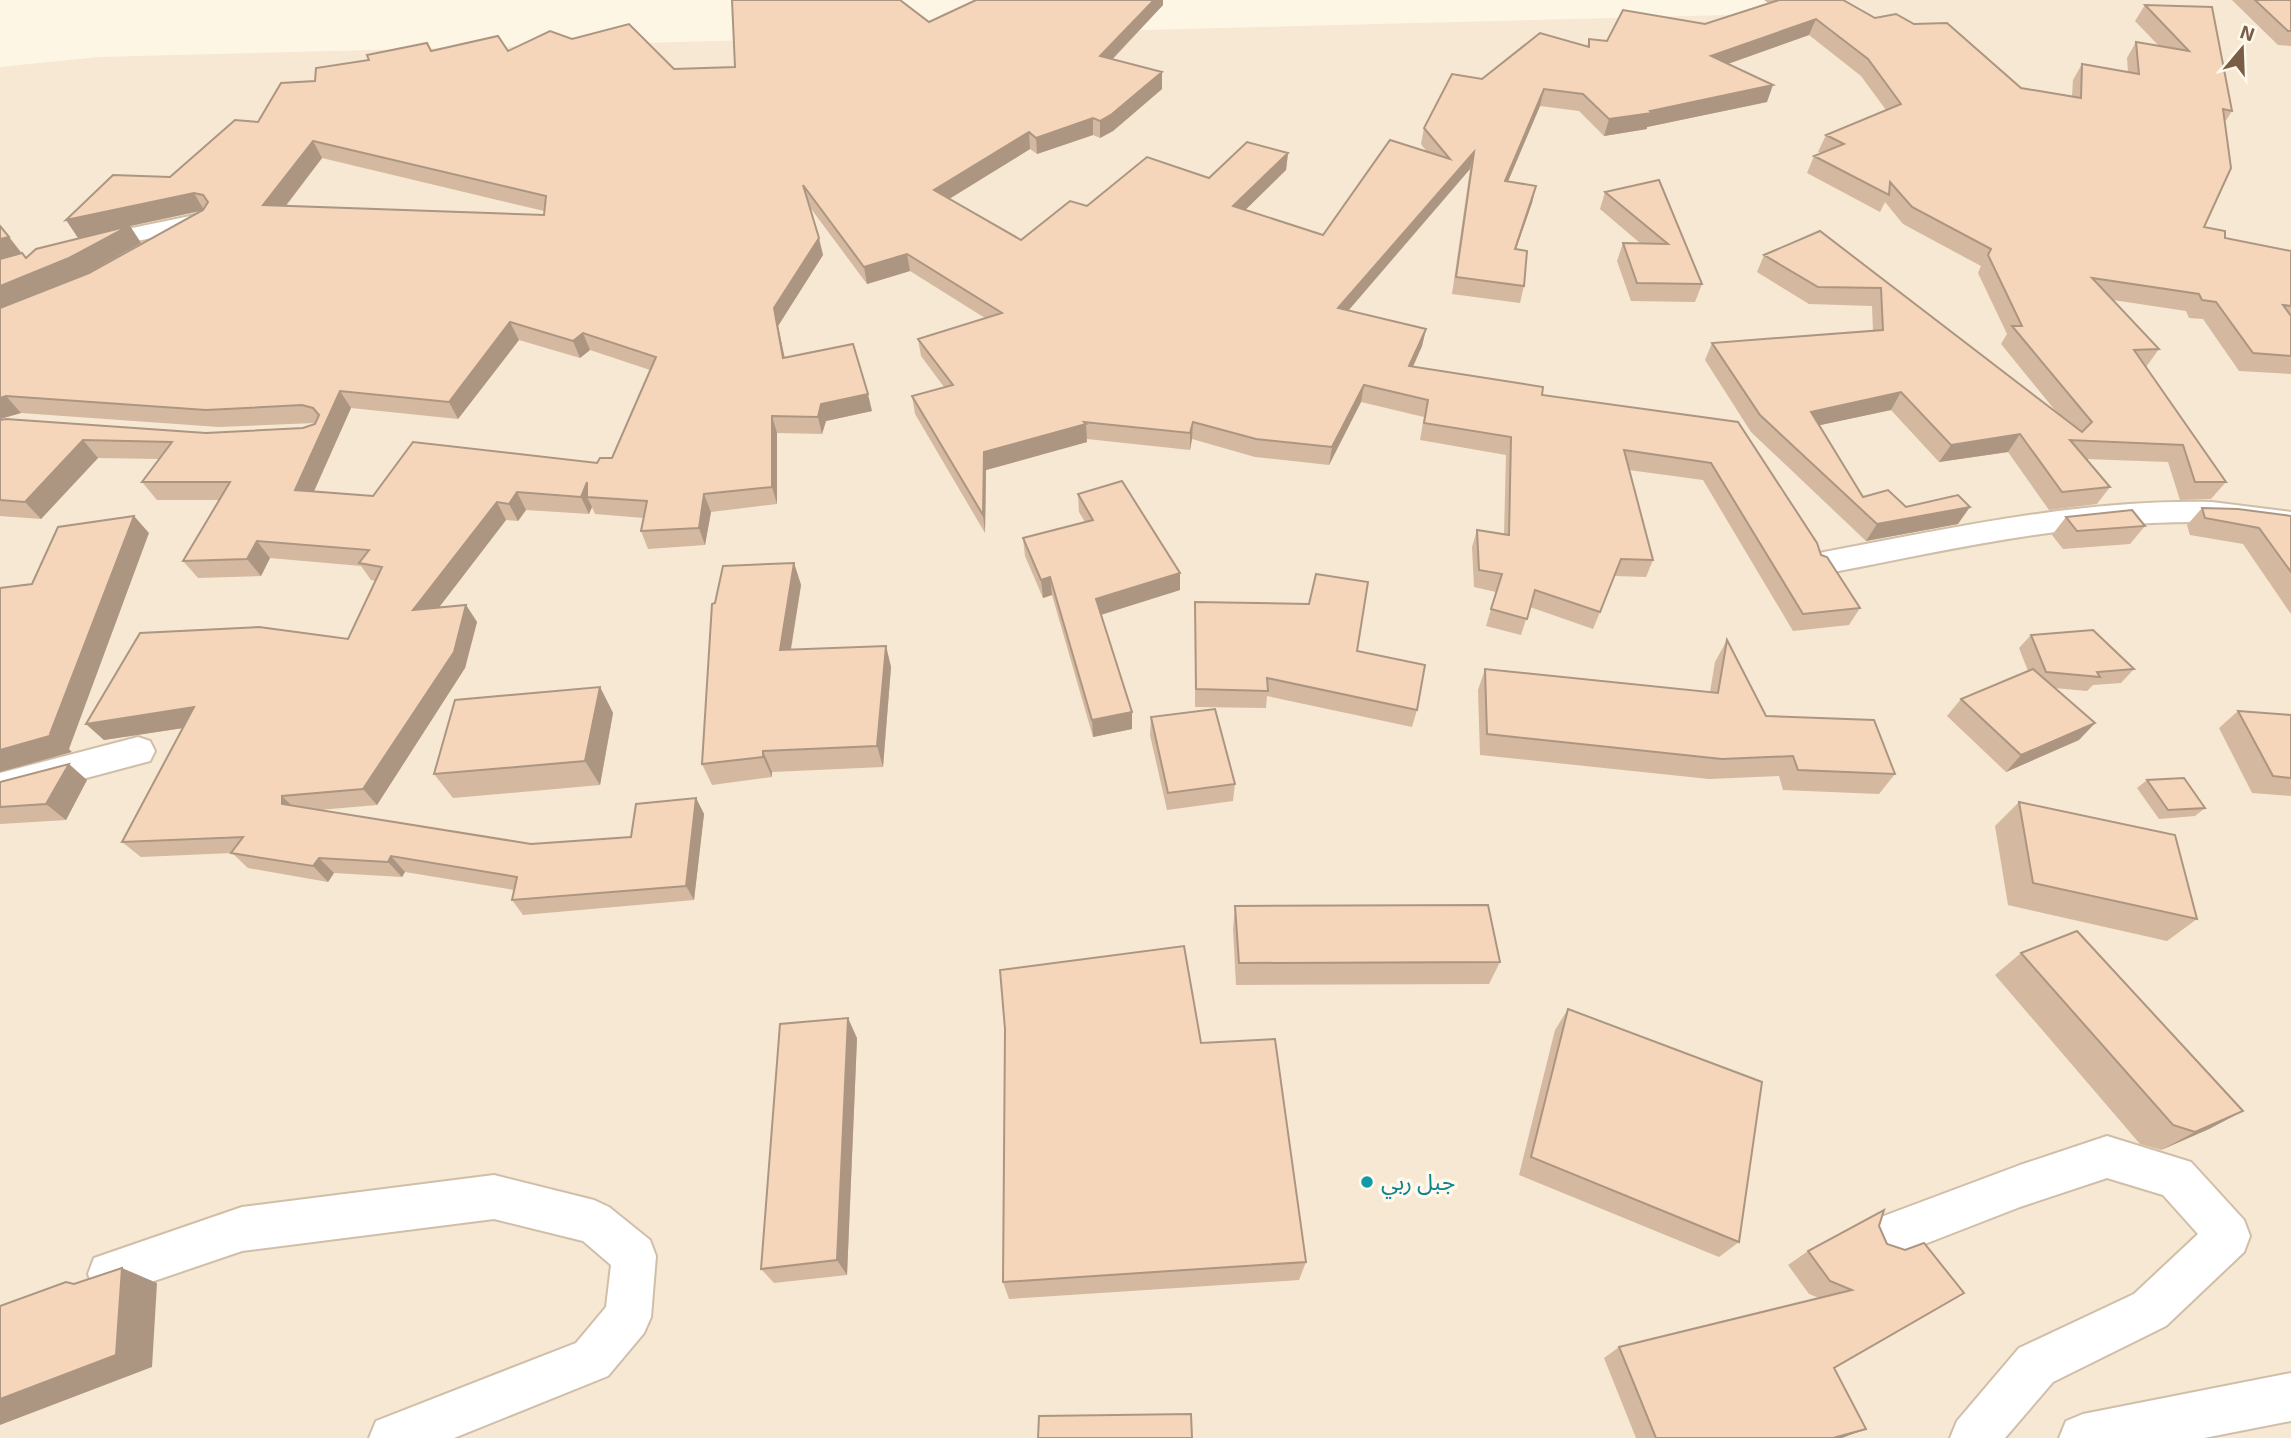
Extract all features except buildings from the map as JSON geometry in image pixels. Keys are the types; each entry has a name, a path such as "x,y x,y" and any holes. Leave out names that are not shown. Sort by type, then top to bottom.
{"street":[{"path":"74,248 205,220 143,256"},
{"path":"1824,563 1999,530 2104,517 2202,512 2291,522"},
{"path":"0,787 138,751"},
{"path":"1881,1239 2020,1186 2107,1157 2176,1177 2228,1236 2150,1310 2036,1365 1974,1438"},
{"path":"110,1274 242,1229 494,1197 594,1222 634,1256 628,1317 592,1360 411,1428 393,1438"},
{"path":"2083,1438 2291,1397"}],"shaded area":[{"path":"1813,0 2291,0 2291,1438 0,1438 0,67 99,57 1765,14"}],"place":[{"name":"جبل ربي","path":"1367,1182"}]}
